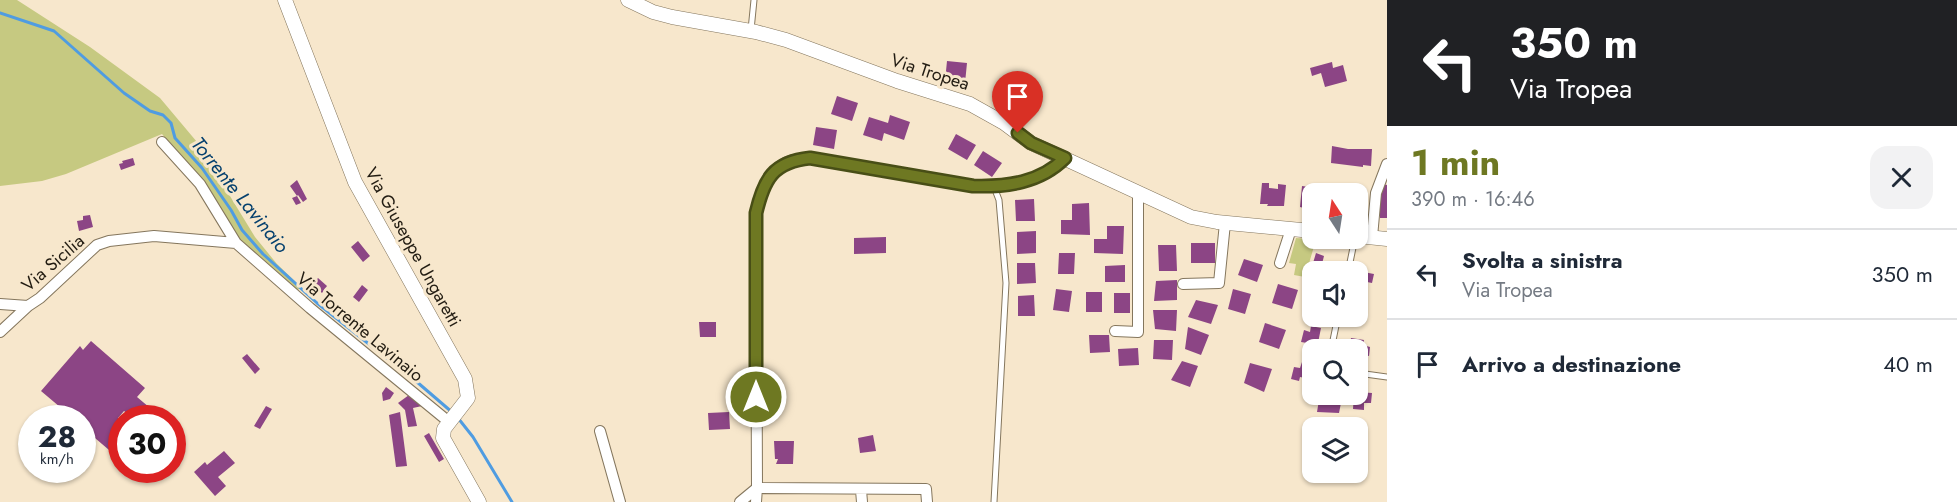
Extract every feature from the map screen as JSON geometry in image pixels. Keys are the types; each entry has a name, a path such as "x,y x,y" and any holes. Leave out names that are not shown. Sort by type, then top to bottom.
{"street":[{"name":"Via Giuseppe Ungaretti","path":"285,0 355,182 465,379 468,398 450,421"},
{"name":"Via Tropea","path":"628,0 653,12 672,17 751,31 786,40 897,81 970,104 1004,123 1031,143 1191,217 1225,223 1302,230"},
{"name":"Via Torrente Lavinaio","path":"162,142 200,184 236,243 310,308 450,421"},
{"path":"756,502 755,237 756,213 761,193 768,180 786,162 810,158 973,186 994,187 1023,182 1042,175 1065,158"},
{"path":"1368,218 1387,164"},
{"path":"1115,331 1138,332 1138,192"},
{"path":"1183,284 1219,283 1225,223"},
{"path":"1280,263 1291,229"},
{"name":"Via Sicilia","path":"0,304 28,306 40,298 97,245 110,241 154,236 236,243"},
{"path":"1368,237 1387,239"},
{"path":"0,332 28,306"},
{"path":"450,421 444,429 443,438 479,502"},
{"path":"600,431 620,502"},
{"path":"740,502 757,488 926,489 927,502"},
{"path":"861,490 862,502"}],"lane":[{"path":"751,31 754,0"},
{"path":"994,187 999,200 1006,283 994,502"},
{"path":"1368,374 1387,377"}],"green space":[{"path":"0,0 17,0 90,47 160,98 197,142 255,237 277,264 301,287 297,291 240,242 200,179 162,134 66,174 42,181 0,186"},
{"path":"1296,238 1302,238 1302,249 1313,249 1310,261 1302,261 1302,276 1294,275 1296,264 1289,263"}],"building":[{"path":"947,61 967,63 965,83 945,81"},
{"path":"1332,62 1333,68 1343,65 1347,81 1325,87 1321,73 1312,76 1310,68"},
{"path":"837,96 858,103 852,121 831,114"},
{"path":"890,115 910,122 904,140 884,133 882,141 863,135 869,117 888,123"},
{"path":"816,127 837,130 834,149 813,145"},
{"path":"956,134 976,145 967,160 948,149"},
{"path":"1332,146 1372,149 1371,166 1331,163"},
{"path":"983,151 1002,163 992,177 974,165"},
{"path":"133,158 135,165 121,170 119,164 123,163 122,161"},
{"path":"297,180 307,199 303,202 290,186"},
{"path":"1262,183 1269,183 1269,188 1278,189 1278,184 1286,185 1284,206 1260,204"},
{"path":"1383,184 1387,185 1387,218 1380,218 1380,192"},
{"path":"297,196 301,203 296,205 292,198"},
{"path":"1034,199 1035,221 1016,221 1015,200"},
{"path":"1089,203 1090,235 1061,234 1061,220 1072,220 1072,204"},
{"path":"90,215 93,227 79,231 77,221 83,220 83,216"},
{"path":"1107,226 1124,226 1123,254 1094,253 1094,239 1107,239"},
{"path":"1036,231 1036,253 1017,254 1017,232"},
{"path":"886,237 886,253 854,254 854,238"},
{"path":"358,241 370,256 363,262 351,247"},
{"path":"1191,243 1215,243 1215,263 1191,263"},
{"path":"1158,245 1176,245 1177,271 1159,271"},
{"path":"1059,253 1075,253 1074,274 1058,274"},
{"path":"1316,253 1324,256 1323,261 1314,261"},
{"path":"1244,259 1263,265 1257,282 1238,275"},
{"path":"1017,263 1035,263 1036,283 1017,284"},
{"path":"1125,265 1125,282 1105,282 1105,266"},
{"path":"1368,273 1374,274 1372,283 1368,282"},
{"path":"318,278 327,286 322,293 313,284"},
{"path":"1177,280 1177,300 1154,301 1156,281"},
{"path":"1278,284 1298,290 1292,309 1272,303"},
{"path":"362,285 368,290 359,302 353,297"},
{"path":"1056,289 1072,291 1069,312 1053,310"},
{"path":"1233,289 1251,294 1245,314 1228,309"},
{"path":"1086,292 1102,292 1102,312 1086,312"},
{"path":"1114,293 1130,293 1130,313 1114,313"},
{"path":"1034,295 1035,316 1018,316 1018,296"},
{"path":"1196,300 1218,305 1211,324 1188,317"},
{"path":"1153,310 1177,310 1176,331 1155,329"},
{"path":"699,322 716,322 716,337 700,337"},
{"path":"1265,323 1286,330 1279,349 1259,342"},
{"path":"1188,327 1209,335 1201,355 1185,349"},
{"path":"1311,327 1321,328 1319,339 1302,339 1301,342 1304,330 1310,332"},
{"path":"1089,335 1109,335 1110,352 1090,353"},
{"path":"1154,340 1173,340 1172,360 1153,359"},
{"path":"91,341 145,388 137,397 147,405 108,405 108,449 96,439 96,405 58,405 41,391 80,346 83,350"},
{"path":"1138,348 1139,365 1119,366 1118,349"},
{"path":"247,354 260,369 255,374 242,358"},
{"path":"1182,361 1198,366 1190,387 1171,380"},
{"path":"1302,362 1302,377 1299,381 1291,379 1294,367 1300,368"},
{"path":"1250,363 1272,369 1264,392 1244,383"},
{"path":"386,387 394,393 390,399 383,401 382,393"},
{"path":"1368,393 1372,393 1371,403 1368,403"},
{"path":"409,395 422,406 413,408 417,426 408,427 405,410 398,403"},
{"path":"1318,405 1341,405 1339,413 1317,412"},
{"path":"1353,405 1364,405 1364,410 1353,409"},
{"path":"266,406 272,409 260,429 254,426"},
{"path":"400,412 407,466 396,467 389,415"},
{"path":"729,412 730,429 709,430 708,413"},
{"path":"429,433 444,459 439,462 424,436"},
{"path":"873,435 876,451 860,453 858,438"},
{"path":"774,441 794,441 793,464 776,464 778,459 775,459"},
{"path":"224,451 235,463 218,477 226,486 215,496 194,472 205,462 207,465"}],"waterway":[{"name":"Torrente Lavinaio","path":"0,13 54,31 124,93 150,111 163,115 171,123 175,138 202,168 242,230 263,254 317,303 453,413"},
{"name":"Torrente Lavinaio","path":"458,418 473,437 512,502"}],"route":[{"path":"756,397 756,213 761,193 776,171 786,162 810,158 973,186 994,187 1023,182 1042,175 1065,158 1031,143 1018,133"}]}
